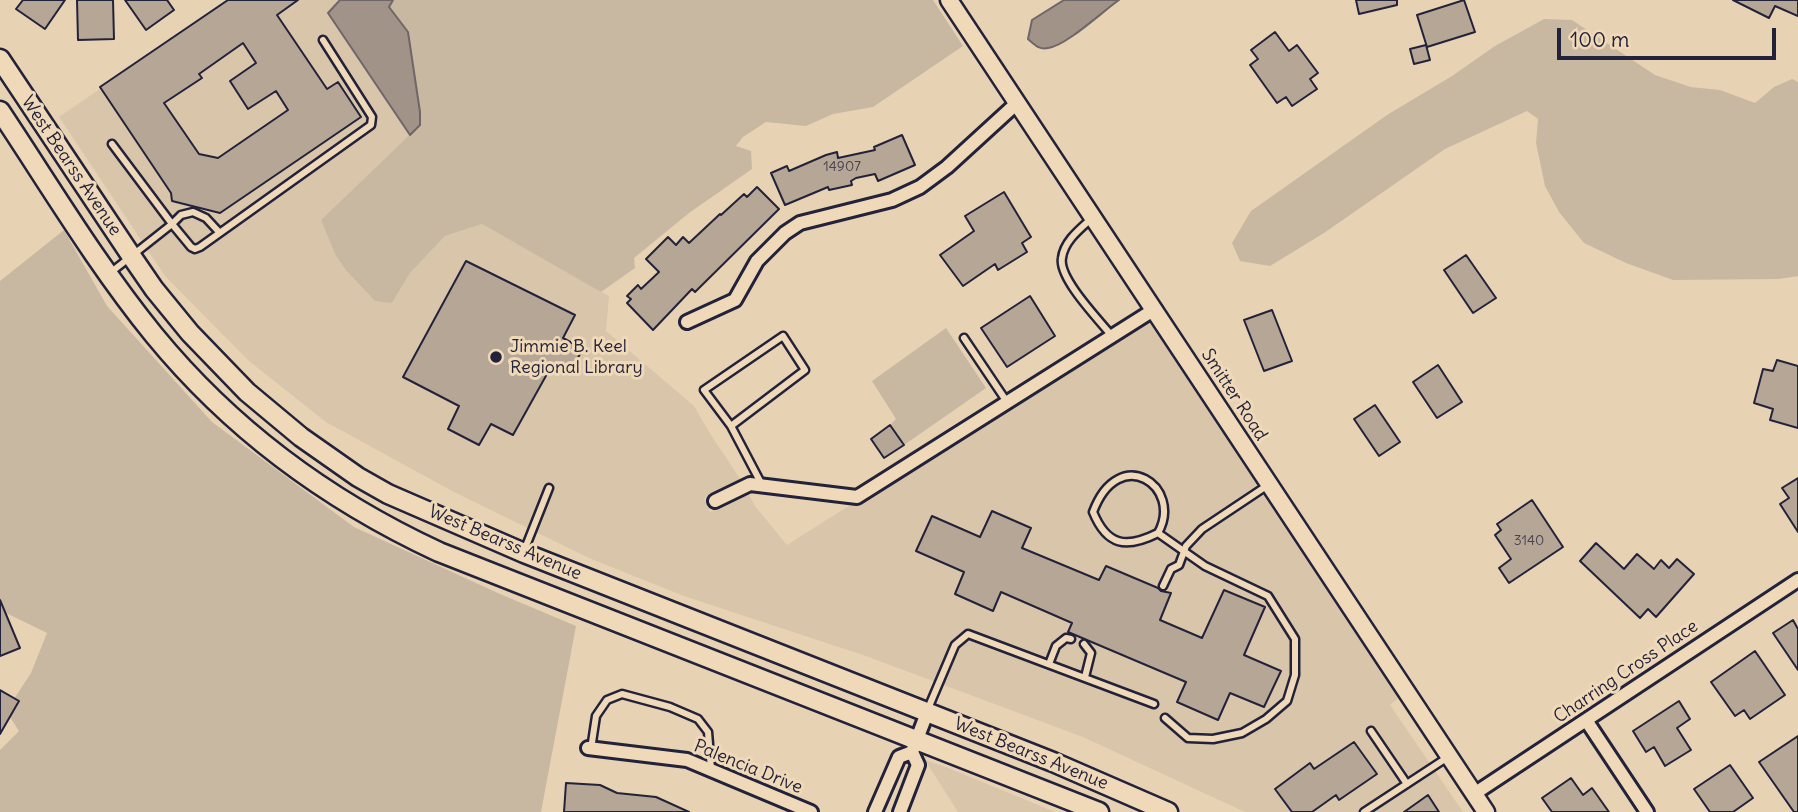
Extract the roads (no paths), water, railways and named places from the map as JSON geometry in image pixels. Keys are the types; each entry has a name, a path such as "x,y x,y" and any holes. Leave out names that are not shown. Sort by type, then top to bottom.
{"main road":[{"name":"West Bearss Avenue","path":"0,59 154,289 208,352 247,392 301,437 358,477 388,494 524,553 1053,762 1168,812"},
{"name":"West Bearss Avenue","path":"0,111 109,274 155,336 193,380 228,414 304,475 375,521 439,552 915,747 1100,812"},
{"path":"375,521 398,521 496,563 524,553"}],"street":[{"name":"Smitter Road","path":"948,0 1486,812"},
{"path":"687,322 735,300 757,261 785,233 800,223 892,200 920,187 947,167 1017,103"},
{"path":"715,501 750,484 857,497 1155,309"},
{"name":"Charring Cross Place","path":"1474,794 1798,580"},
{"path":"900,812 918,765 915,747 927,713"},
{"path":"1586,720 1647,812"},
{"path":"875,812 899,757 915,747"},
{"name":"Palencia Drive","path":"589,748 675,757 711,769 811,812"}],"lane":[{"path":"112,144 172,224 191,247 195,248 371,125 372,117 323,40"},
{"path":"109,274 181,215 193,212 206,218 219,232"},
{"path":"1093,217 1069,240 1062,257 1062,265 1067,279 1112,336"},
{"path":"731,426 805,370 783,336 704,390 731,426 762,485"},
{"path":"964,338 1007,402"},
{"path":"1126,474 1141,476 1154,486 1163,501 1165,521 1157,533 1144,540 1129,543 1112,539 1100,528 1093,512 1099,496 1112,481 1126,474"},
{"path":"1163,586 1171,569 1179,565 1186,545 1202,529 1270,484"},
{"path":"524,553 549,488"},
{"path":"1157,533 1205,566 1268,596 1295,639 1295,675 1287,701 1266,719 1242,733 1213,739 1188,738 1165,718"},
{"path":"927,713 955,645 968,634 1154,705"},
{"path":"1049,664 1056,646 1066,638 1071,639"},
{"path":"1084,644 1091,653 1084,677"},
{"path":"589,748 596,716 607,700 622,694 670,707 698,719 708,732 711,769"},
{"path":"1371,732 1407,784"},
{"path":"1364,812 1449,757"}],"place":[{"name":"Jimmie B. Keel Regional Library","path":"496,357"}]}
